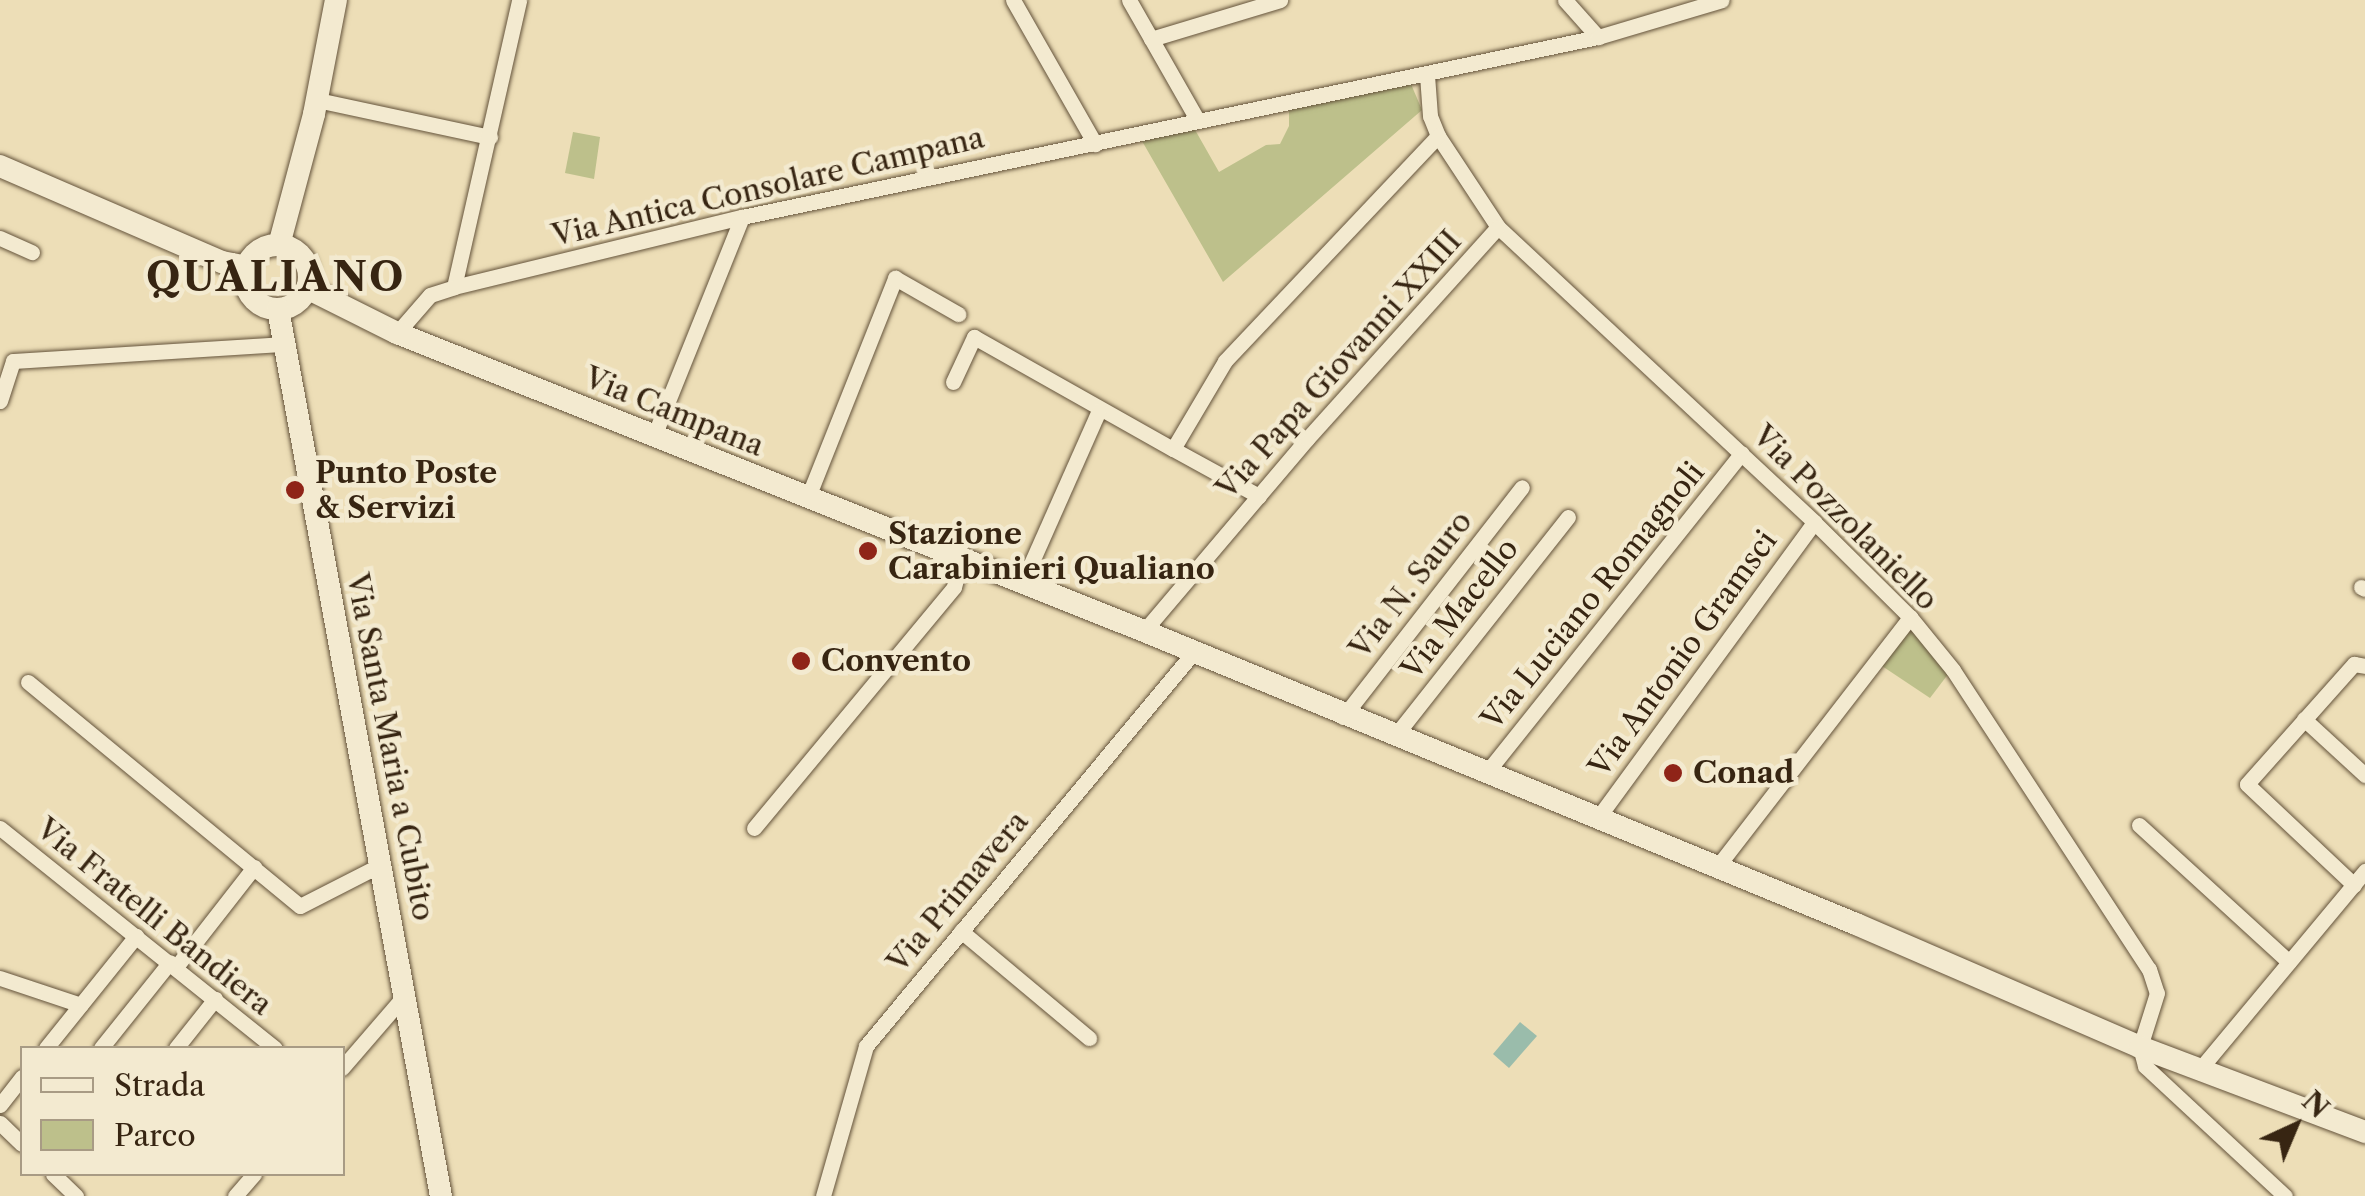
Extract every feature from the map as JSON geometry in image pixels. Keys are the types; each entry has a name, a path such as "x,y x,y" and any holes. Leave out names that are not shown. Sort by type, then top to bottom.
{"main road":[{"path":"279,246 317,100 336,0"},
{"path":"0,166 222,262 246,268"},
{"path":"279,246 304,260 307,288 295,303 278,309 252,297 246,268 259,251 279,246"},
{"name":"Via Campana","path":"307,288 397,332 1144,630 1193,654 1717,867 2140,1047 2365,1132"},
{"name":"Via Santa Maria a Cubito","path":"278,309 441,1196"}],"street":[{"path":"454,287 519,0"},
{"path":"1014,0 1095,144"},
{"path":"1129,0 1198,120"},
{"path":"1151,39 1280,0"},
{"path":"1565,0 1598,37"},
{"name":"Via Antica Consolare Campana","path":"397,332 430,295 454,287 742,217 1598,37 1709,2"},
{"name":"Via Pozzolaniello","path":"1427,75 1438,136 1498,227 1742,453 1910,616 1980,710 2150,968 2156,1003 2140,1047"},
{"path":"317,100 490,136"},
{"path":"1173,450 1225,361 1438,136"},
{"path":"654,436 742,217"},
{"name":"Via Papa Giovanni XXIII","path":"1144,630 1498,227"},
{"path":"0,238 32,252"},
{"path":"808,497 895,278 958,314"},
{"path":"953,382 974,337 1259,496"},
{"path":"0,401 13,361 285,344"},
{"path":"1022,584 1099,410"},
{"name":"Via Luciano Romagnoli","path":"1487,772 1742,453"},
{"name":"Via N. Sauro","path":"1343,716 1522,487"},
{"name":"Via Macello","path":"1395,736 1568,517"},
{"name":"Via Antonio Gramsci","path":"1597,819 1814,522"},
{"path":"754,828 954,587 961,560"},
{"path":"1717,867 1910,616"},
{"name":"Via Primavera","path":"824,1196 866,1046 1193,654"},
{"path":"2354,885 2247,784 2354,664 2365,666"},
{"path":"28,682 300,906 382,864"},
{"path":"2304,719 2365,775"},
{"path":"2140,825 2289,962"},
{"name":"Via Fratelli Bandiera","path":"4,838 136,936 272,1046"},
{"path":"103,1046 254,866"},
{"path":"2200,1069 2365,871"},
{"path":"961,931 1089,1038"},
{"path":"48,1046 136,936"},
{"path":"0,978 81,1005"},
{"path":"345,1065 405,995"},
{"path":"178,1046 215,999"},
{"path":"2140,1047 2145,1066 2285,1196"},
{"path":"0,1104 20,1079"},
{"path":"0,1122 20,1142"},
{"path":"236,1196 252,1176"}],"green space":[{"path":"1411,84 1422,110 1223,282 1142,141 1194,128 1219,172 1266,145 1280,144 1289,126 1289,108"},
{"path":"573,132 600,137 594,179 565,173"},
{"path":"1911,629 1949,673 1930,698 1882,666"}],"shaded area":[{"path":"1520,1022 1537,1036 1509,1068 1493,1054"}],"place":[{"name":"Punto Poste & Servizi","path":"295,490"},
{"name":"Stazione Carabinieri Qualiano","path":"868,551"},
{"name":"Convento","path":"801,661"},
{"name":"Conad","path":"1673,773"}],"district":[{"name":"QUALIANO","path":"276,277"}]}
